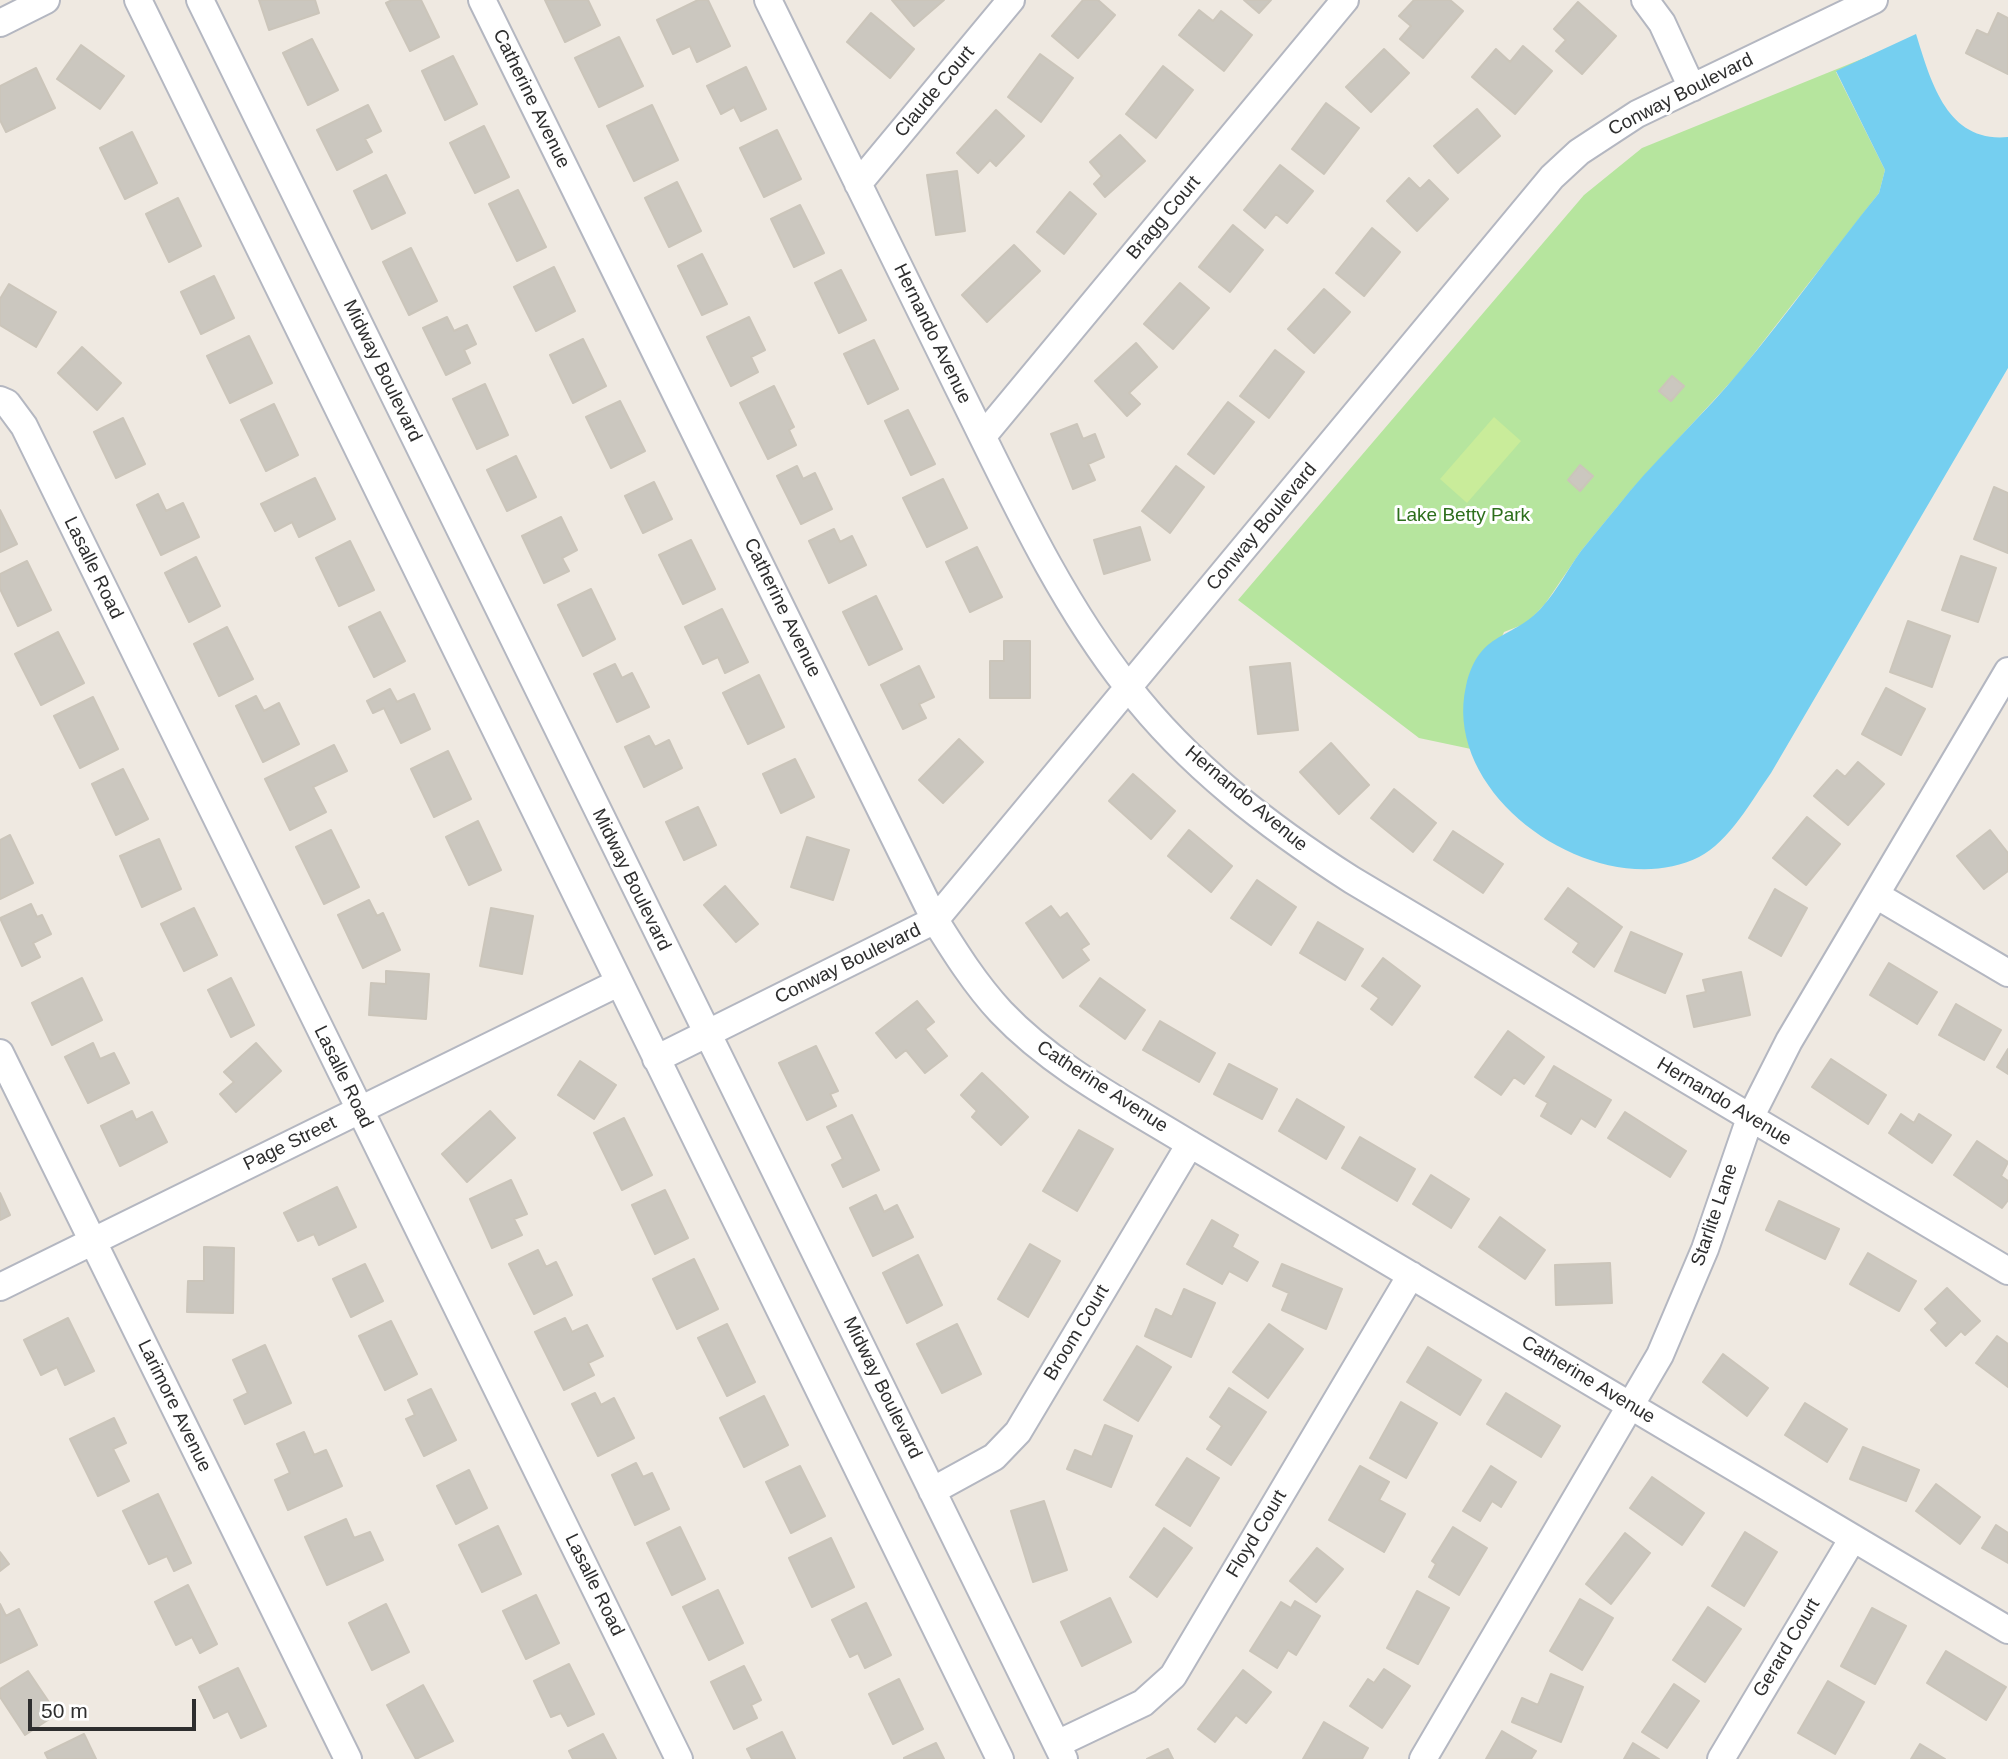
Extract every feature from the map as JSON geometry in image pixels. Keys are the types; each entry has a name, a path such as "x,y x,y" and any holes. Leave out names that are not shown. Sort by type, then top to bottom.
{"street":[{"path":"0,23 46,0"},
{"path":"138,0 1000,1759"},
{"name":"Midway Boulevard","path":"200,0 1060,1752"},
{"name":"Catherine Avenue","path":"482,0 936,920 979,987 1026,1036 1068,1069 2008,1630"},
{"name":"Hernando Avenue","path":"768,0 983,436 1061,587 1128,688 1217,780 1307,852 2008,1271"},
{"name":"Claude Court","path":"858,184 1011,0"},
{"name":"Bragg Court","path":"983,436 1345,0"},
{"path":"1645,0 1662,23 1692,88"},
{"name":"Conway Boulevard","path":"656,1059 936,920 1552,177 1609,129 1874,0"},
{"name":"Lasalle Road","path":"0,400 7,404 24,426 680,1759"},
{"name":"Starlite Lane","path":"1423,1759 1632,1406 1684,1303 1750,1118 1789,1041 2007,673"},
{"path":"1876,895 2008,973"},
{"name":"Page Street","path":"0,1287 618,983"},
{"name":"Larimore Avenue","path":"0,1053 348,1759"},
{"name":"Broom Court","path":"932,1491 994,1457 1018,1432 1190,1144"},
{"name":"Floyd Court","path":"1060,1752 1143,1703 1173,1676 1411,1275"},
{"name":"Gerard Court","path":"1721,1759 1853,1538"}],"green space":[{"name":"Lake Betty Park","path":"1874,54 1836,72 1885,170 1879,193 1738,374 1632,489 1581,551 1545,604 1527,623 1504,632 1465,717 1471,749 1419,738 1238,600 1584,195 1642,148"},
{"path":"1494,417 1521,441 1467,503 1440,479"}],"water":[{"path":"1916,34 1936,89 1956,120 1970,130 1987,136 2008,137 2008,368 1771,773 1730,831 1699,857 1659,868 1617,867 1575,854 1536,832 1502,803 1478,767 1464,728 1466,686 1472,668 1479,654 1488,645 1532,617 1543,606 1576,558 1630,491 1739,372 1879,193 1885,170 1836,71"}],"building":[{"path":"259,0 315,0 319,13 269,30"},
{"path":"392,0 421,0 439,37 410,51 386,3"},
{"path":"545,0 588,0 600,25 565,42"},
{"path":"698,0 708,0 730,46 697,62 690,46 673,54 657,20"},
{"path":"892,0 944,0 914,26"},
{"path":"1083,0 1098,0 1115,15 1078,58 1052,36"},
{"path":"1244,0 1271,0 1259,13"},
{"path":"1414,0 1450,0 1463,11 1423,58 1400,39 1411,26 1399,16"},
{"path":"1578,2 1616,36 1582,74 1556,51 1566,40 1554,29"},
{"path":"1199,10 1213,21 1221,11 1252,35 1224,71 1179,35"},
{"path":"871,13 914,49 890,78 847,42"},
{"path":"1998,13 2008,18 2008,74 1966,53 1977,30 1988,35"},
{"path":"619,37 643,86 599,107 575,58"},
{"path":"312,39 338,90 308,105 283,53"},
{"path":"81,45 124,76 100,109 57,79"},
{"path":"1523,46 1552,71 1515,114 1472,77 1496,49 1510,62"},
{"path":"1384,49 1409,73 1371,112 1346,87"},
{"path":"1040,54 1073,78 1041,122 1008,97"},
{"path":"453,56 477,104 445,120 422,71"},
{"path":"1163,66 1193,90 1156,138 1126,114"},
{"path":"746,67 766,109 741,121 734,107 721,114 707,86"},
{"path":"36,68 55,108 6,132 0,120 0,86"},
{"path":"1326,103 1359,128 1324,174 1292,149"},
{"path":"368,105 381,131 365,139 372,152 337,170 317,130"},
{"path":"652,105 678,160 634,181 607,126"},
{"path":"1477,109 1500,136 1458,173 1434,146"},
{"path":"996,110 1024,136 996,166 990,160 978,173 957,153"},
{"path":"484,126 509,177 475,193 450,143"},
{"path":"777,130 801,179 764,197 740,148"},
{"path":"132,132 157,183 125,199 100,148"},
{"path":"1120,135 1145,161 1105,197 1094,184 1102,176 1090,162"},
{"path":"1280,165 1313,191 1287,223 1276,214 1265,228 1244,210"},
{"path":"957,171 965,231 936,235 927,175"},
{"path":"386,175 405,213 372,229 354,191"},
{"path":"1409,178 1420,189 1429,180 1448,199 1417,231 1387,201"},
{"path":"677,182 701,231 669,247 645,198"},
{"path":"518,190 546,247 517,261 489,204"},
{"path":"1070,192 1096,214 1064,254 1037,232"},
{"path":"178,198 201,246 169,262 146,214"},
{"path":"800,205 824,253 794,267 771,219"},
{"path":"1233,225 1263,250 1230,292 1199,267"},
{"path":"1372,228 1400,252 1364,296 1336,273"},
{"path":"1014,245 1040,271 987,322 962,295"},
{"path":"411,248 437,301 409,315 383,262"},
{"path":"702,254 727,304 702,315 678,266"},
{"path":"554,267 575,311 536,331 514,287"},
{"path":"841,270 866,320 839,333 815,283"},
{"path":"214,276 234,318 201,334 181,292"},
{"path":"1180,283 1209,308 1173,349 1144,324"},
{"path":"9,284 56,312 36,347 0,325 0,299"},
{"path":"1324,289 1350,312 1314,353 1288,329"},
{"path":"447,317 454,331 467,325 476,344 464,350 470,363 446,375 423,328"},
{"path":"749,317 765,350 751,357 758,372 731,386 707,337"},
{"path":"249,336 272,383 230,403 207,356"},
{"path":"583,339 606,386 573,403 550,355"},
{"path":"874,340 898,389 868,404 844,354"},
{"path":"1136,343 1157,367 1129,393 1140,404 1127,416 1095,381"},
{"path":"82,347 121,383 97,410 58,373"},
{"path":"1275,350 1304,372 1269,418 1240,396"},
{"path":"1672,376 1684,386 1671,401 1659,391"},
{"path":"485,384 508,435 477,449 453,399"},
{"path":"774,386 794,427 789,430 796,445 768,459 740,403"},
{"path":"620,401 645,451 611,468 586,417"},
{"path":"1228,402 1254,422 1214,474 1188,454"},
{"path":"274,404 298,455 266,471 241,420"},
{"path":"908,410 935,464 911,475 885,421"},
{"path":"123,418 145,464 116,478 94,432"},
{"path":"1077,424 1083,439 1095,434 1104,457 1088,464 1095,480 1073,489 1051,434"},
{"path":"516,456 536,497 507,511 487,470"},
{"path":"1580,465 1593,476 1580,491 1568,480"},
{"path":"797,466 803,479 815,473 832,509 801,524 777,476"},
{"path":"1176,466 1204,487 1170,533 1142,511"},
{"path":"315,478 335,519 299,537 292,522 275,531 261,504"},
{"path":"943,479 967,528 927,547 903,498"},
{"path":"654,482 672,519 643,533 625,496"},
{"path":"1994,487 2008,493 2008,553 1974,539"},
{"path":"158,494 166,511 183,503 199,537 161,555 137,505"},
{"path":"0,510 17,544 0,552"},
{"path":"561,517 577,550 562,558 569,571 544,583 522,536"},
{"path":"1140,527 1150,560 1104,574 1094,540"},
{"path":"834,529 840,542 852,536 866,565 829,583 809,541"},
{"path":"691,540 715,589 683,604 659,555"},
{"path":"350,541 374,590 339,606 316,558"},
{"path":"977,547 1002,597 970,612 946,562"},
{"path":"1961,556 1996,568 1978,622 1942,610"},
{"path":"196,557 220,606 189,622 165,573"},
{"path":"27,561 51,610 18,626 0,589 0,574"},
{"path":"591,589 615,639 583,656 558,605"},
{"path":"876,596 902,649 869,665 843,612"},
{"path":"722,609 748,662 725,673 718,657 703,664 685,627"},
{"path":"380,612 405,661 374,677 349,627"},
{"path":"1908,621 1950,636 1932,687 1890,672"},
{"path":"227,627 253,679 219,696 194,644"},
{"path":"58,632 84,683 41,705 15,654"},
{"path":"1004,641 1030,641 1030,698 990,698 990,661 1004,661"},
{"path":"1290,663 1298,730 1258,734 1250,667"},
{"path":"615,664 622,678 632,673 649,707 617,722 594,674"},
{"path":"919,666 934,697 919,704 926,718 903,729 881,685"},
{"path":"759,675 784,727 748,744 723,693"},
{"path":"1886,688 1925,709 1901,755 1862,734"},
{"path":"390,689 397,702 414,694 430,729 401,743 384,708 373,713 367,701"},
{"path":"256,696 264,711 279,703 299,744 263,762 236,706"},
{"path":"93,697 118,749 80,768 54,716"},
{"path":"649,736 655,747 669,740 682,768 644,787 625,747"},
{"path":"959,739 983,762 943,803 919,780"},
{"path":"1331,743 1369,785 1339,814 1300,772"},
{"path":"334,745 347,771 313,787 326,812 290,830 265,779"},
{"path":"448,751 471,799 434,817 411,769"},
{"path":"795,759 814,797 781,813 763,774"},
{"path":"1858,762 1884,784 1848,825 1814,796 1837,770 1845,777"},
{"path":"123,769 148,819 116,835 92,784"},
{"path":"1133,774 1175,811 1151,839 1109,801"},
{"path":"1394,789 1436,823 1413,852 1371,818"},
{"path":"698,807 716,845 684,860 666,822"},
{"path":"1807,817 1840,844 1806,885 1773,858"},
{"path":"478,821 501,870 469,885 446,837"},
{"path":"331,830 359,887 324,904 296,847"},
{"path":"1189,830 1232,866 1211,892 1168,856"},
{"path":"1990,830 2008,853 2008,871 1984,889 1957,856"},
{"path":"1453,831 1503,864 1483,893 1434,860"},
{"path":"10,835 33,883 0,899 0,840"},
{"path":"807,837 849,850 833,900 791,887"},
{"path":"159,839 181,889 142,907 120,856"},
{"path":"1257,880 1296,907 1271,945 1231,918"},
{"path":"725,886 758,924 736,942 704,905"},
{"path":"1568,888 1622,927 1594,967 1573,952 1579,943 1545,919"},
{"path":"1775,889 1807,908 1781,956 1749,938"},
{"path":"369,900 377,916 383,913 400,950 363,968 338,915"},
{"path":"31,904 37,917 42,915 51,934 33,943 40,957 22,966 0,918"},
{"path":"1051,906 1060,918 1067,913 1089,944 1081,949 1089,960 1063,978 1026,923"},
{"path":"194,908 217,955 184,971 161,924"},
{"path":"491,908 533,916 522,974 480,966"},
{"path":"1318,922 1363,949 1345,980 1300,953"},
{"path":"1631,932 1682,954 1665,993 1615,971"},
{"path":"1383,958 1420,986 1392,1025 1371,1009 1379,998 1362,986"},
{"path":"1889,963 1937,992 1917,1024 1870,995"},
{"path":"386,971 429,974 426,1019 369,1015 371,983 386,984"},
{"path":"1741,972 1750,1015 1694,1027 1687,996 1706,992 1703,980"},
{"path":"82,978 102,1020 52,1045 32,1003"},
{"path":"231,978 254,1025 231,1037 208,990"},
{"path":"1100,978 1145,1010 1125,1039 1080,1006"},
{"path":"917,1001 934,1022 925,1029 947,1056 925,1073 906,1050 896,1058 876,1033"},
{"path":"1956,1004 2001,1030 1984,1060 1939,1035"},
{"path":"1160,1021 1215,1053 1199,1082 1143,1050"},
{"path":"1508,1031 1544,1057 1524,1084 1514,1077 1501,1095 1475,1077"},
{"path":"93,1043 100,1059 114,1053 129,1083 88,1103 65,1057"},
{"path":"256,1043 281,1071 236,1112 220,1094 234,1082 224,1072"},
{"path":"816,1046 838,1091 830,1094 836,1106 807,1120 779,1063"},
{"path":"2008,1049 2008,1074 1997,1067"},
{"path":"1831,1059 1886,1095 1868,1124 1812,1087"},
{"path":"580,1061 616,1085 594,1119 558,1095"},
{"path":"1229,1064 1277,1089 1262,1119 1214,1094"},
{"path":"1554,1066 1611,1100 1595,1127 1581,1118 1571,1134 1541,1116 1548,1103 1536,1096"},
{"path":"982,1073 1028,1117 1001,1145 972,1117 977,1111 961,1095"},
{"path":"1297,1099 1344,1127 1326,1159 1279,1131"},
{"path":"132,1111 136,1120 152,1112 167,1142 120,1166 101,1126"},
{"path":"490,1111 515,1138 467,1182 442,1154"},
{"path":"1625,1112 1686,1151 1670,1177 1608,1138"},
{"path":"1901,1114 1914,1123 1919,1114 1951,1135 1932,1163 1889,1133"},
{"path":"852,1115 879,1170 843,1187 832,1165 843,1159 827,1127"},
{"path":"624,1118 652,1175 622,1190 594,1133"},
{"path":"1079,1130 1113,1149 1077,1211 1043,1191"},
{"path":"1360,1137 1415,1169 1397,1201 1342,1168"},
{"path":"1977,1141 2008,1162 2001,1176 2008,1181 2008,1200 2002,1208 1954,1175"},
{"path":"1431,1175 1469,1199 1451,1228 1413,1204"},
{"path":"511,1180 527,1214 514,1219 522,1235 492,1248 470,1199"},
{"path":"337,1187 356,1227 319,1245 314,1234 298,1241 284,1213"},
{"path":"665,1190 688,1238 655,1254 632,1205"},
{"path":"0,1193 10,1215 0,1220"},
{"path":"876,1195 884,1212 897,1205 913,1237 873,1256 850,1208"},
{"path":"1779,1201 1839,1229 1825,1259 1766,1230"},
{"path":"1500,1217 1545,1250 1525,1279 1479,1247"},
{"path":"1212,1220 1238,1235 1232,1247 1258,1262 1247,1281 1229,1271 1222,1284 1187,1264"},
{"path":"1030,1244 1060,1261 1028,1317 998,1299"},
{"path":"204,1247 234,1248 233,1313 187,1312 188,1281 204,1281"},
{"path":"538,1250 546,1267 556,1262 572,1295 534,1314 509,1264"},
{"path":"1868,1253 1916,1281 1899,1311 1850,1284"},
{"path":"918,1255 942,1305 907,1323 883,1273"},
{"path":"694,1259 718,1309 677,1329 653,1279"},
{"path":"1610,1263 1612,1303 1556,1305 1555,1265"},
{"path":"365,1264 383,1301 351,1317 333,1279"},
{"path":"1282,1264 1342,1289 1326,1329 1282,1310 1289,1293 1273,1286"},
{"path":"1947,1288 1980,1321 1965,1335 1961,1331 1946,1346 1931,1330 1938,1323 1925,1309"},
{"path":"1184,1289 1215,1303 1191,1357 1145,1336 1156,1309 1172,1317"},
{"path":"68,1318 94,1371 65,1385 57,1367 41,1375 24,1340"},
{"path":"565,1318 572,1332 587,1325 603,1356 588,1363 594,1375 564,1390 535,1332"},
{"path":"391,1321 417,1374 385,1390 359,1336"},
{"path":"727,1324 755,1382 727,1396 698,1338"},
{"path":"957,1324 981,1374 942,1393 917,1344"},
{"path":"1269,1324 1303,1349 1268,1398 1233,1372"},
{"path":"1997,1336 2008,1344 2008,1387 1976,1363"},
{"path":"265,1345 291,1403 245,1424 234,1400 248,1393 233,1360"},
{"path":"1137,1346 1171,1367 1138,1421 1104,1400"},
{"path":"1428,1347 1481,1380 1460,1415 1407,1382"},
{"path":"1723,1354 1768,1388 1747,1416 1703,1382"},
{"path":"1229,1388 1266,1412 1231,1465 1207,1449 1222,1426 1210,1417"},
{"path":"431,1389 456,1440 424,1456 406,1419 415,1415 408,1400"},
{"path":"595,1393 601,1405 614,1398 634,1438 598,1456 572,1404"},
{"path":"1506,1393 1560,1426 1541,1457 1487,1424"},
{"path":"764,1396 788,1445 744,1467 720,1418"},
{"path":"1401,1402 1437,1423 1406,1478 1370,1458"},
{"path":"1805,1403 1847,1429 1827,1462 1785,1435"},
{"path":"114,1418 126,1443 113,1449 129,1481 98,1496 70,1439"},
{"path":"1105,1425 1132,1436 1111,1487 1067,1469 1075,1450 1092,1457"},
{"path":"304,1432 314,1455 326,1450 342,1486 288,1510 275,1480 290,1473 277,1444"},
{"path":"1863,1447 1919,1470 1906,1501 1850,1479"},
{"path":"1187,1458 1219,1478 1190,1526 1156,1505"},
{"path":"636,1463 643,1477 652,1473 669,1509 635,1525 612,1475"},
{"path":"800,1466 825,1516 791,1533 766,1482"},
{"path":"1360,1466 1389,1482 1379,1500 1405,1514 1384,1552 1329,1520"},
{"path":"1491,1466 1516,1482 1501,1507 1492,1501 1480,1521 1463,1511"},
{"path":"469,1470 487,1508 456,1524 437,1486"},
{"path":"1652,1477 1704,1513 1682,1545 1630,1508"},
{"path":"1936,1484 1980,1517 1960,1544 1916,1511"},
{"path":"158,1494 191,1563 174,1571 167,1556 149,1564 123,1511"},
{"path":"1044,1501 1067,1570 1033,1582 1011,1511"},
{"path":"346,1519 354,1538 370,1532 383,1560 327,1585 305,1537"},
{"path":"1996,1525 2008,1533 2008,1563 1982,1548"},
{"path":"498,1526 521,1574 482,1592 459,1545"},
{"path":"680,1527 705,1579 672,1595 647,1543"},
{"path":"1453,1527 1487,1548 1459,1595 1429,1577 1436,1564 1432,1561"},
{"path":"1164,1528 1192,1548 1157,1597 1130,1577"},
{"path":"1745,1532 1777,1552 1744,1606 1712,1586"},
{"path":"1625,1533 1650,1553 1611,1604 1586,1584"},
{"path":"831,1538 854,1587 812,1607 789,1558"},
{"path":"1317,1548 1343,1569 1316,1602 1290,1581"},
{"path":"0,1552 9,1564 0,1571"},
{"path":"188,1585 217,1644 200,1653 192,1637 176,1645 155,1602"},
{"path":"718,1590 743,1643 709,1660 683,1607"},
{"path":"1417,1591 1449,1608 1418,1664 1387,1648"},
{"path":"536,1595 559,1643 526,1659 503,1611"},
{"path":"1110,1598 1131,1642 1082,1666 1061,1622"},
{"path":"1580,1599 1613,1618 1582,1670 1550,1651"},
{"path":"1295,1601 1320,1616 1296,1655 1288,1650 1277,1668 1250,1651 1281,1602 1291,1608"},
{"path":"866,1603 891,1655 865,1668 858,1653 850,1657 832,1620"},
{"path":"0,1604 6,1616 19,1609 37,1645 0,1663"},
{"path":"386,1604 409,1652 372,1670 349,1623"},
{"path":"1708,1607 1741,1629 1705,1682 1673,1660"},
{"path":"1872,1608 1906,1626 1875,1684 1841,1666"},
{"path":"1946,1651 2006,1687 1986,1720 1927,1683"},
{"path":"569,1664 594,1714 568,1726 561,1713 551,1717 534,1681"},
{"path":"744,1666 761,1700 751,1705 757,1718 734,1729 711,1682"},
{"path":"238,1668 266,1726 241,1738 228,1711 214,1718 199,1687"},
{"path":"1384,1669 1410,1686 1382,1728 1350,1706 1368,1679 1374,1683"},
{"path":"1243,1670 1271,1692 1246,1723 1236,1715 1215,1742 1198,1729"},
{"path":"28,1671 57,1714 25,1735 0,1697 0,1689"},
{"path":"1551,1674 1583,1687 1561,1742 1512,1722 1522,1698 1538,1705"},
{"path":"899,1679 923,1729 893,1744 869,1694"},
{"path":"1828,1681 1864,1702 1835,1754 1798,1733"},
{"path":"1674,1684 1699,1701 1667,1748 1642,1732"},
{"path":"423,1685 453,1741 416,1759 387,1705"},
{"path":"1324,1722 1368,1748 1362,1759 1303,1759"},
{"path":"1502,1731 1536,1751 1531,1759 1486,1759"},
{"path":"782,1732 795,1759 752,1759 747,1749"},
{"path":"84,1734 96,1759 48,1759 45,1753"},
{"path":"603,1734 616,1759 573,1759 569,1751"},
{"path":"936,1743 944,1759 904,1759 904,1758"},
{"path":"1633,1743 1659,1759 1624,1759"},
{"path":"1920,1744 1945,1759 1911,1759"},
{"path":"1168,1749 1173,1759 1147,1759"}]}
